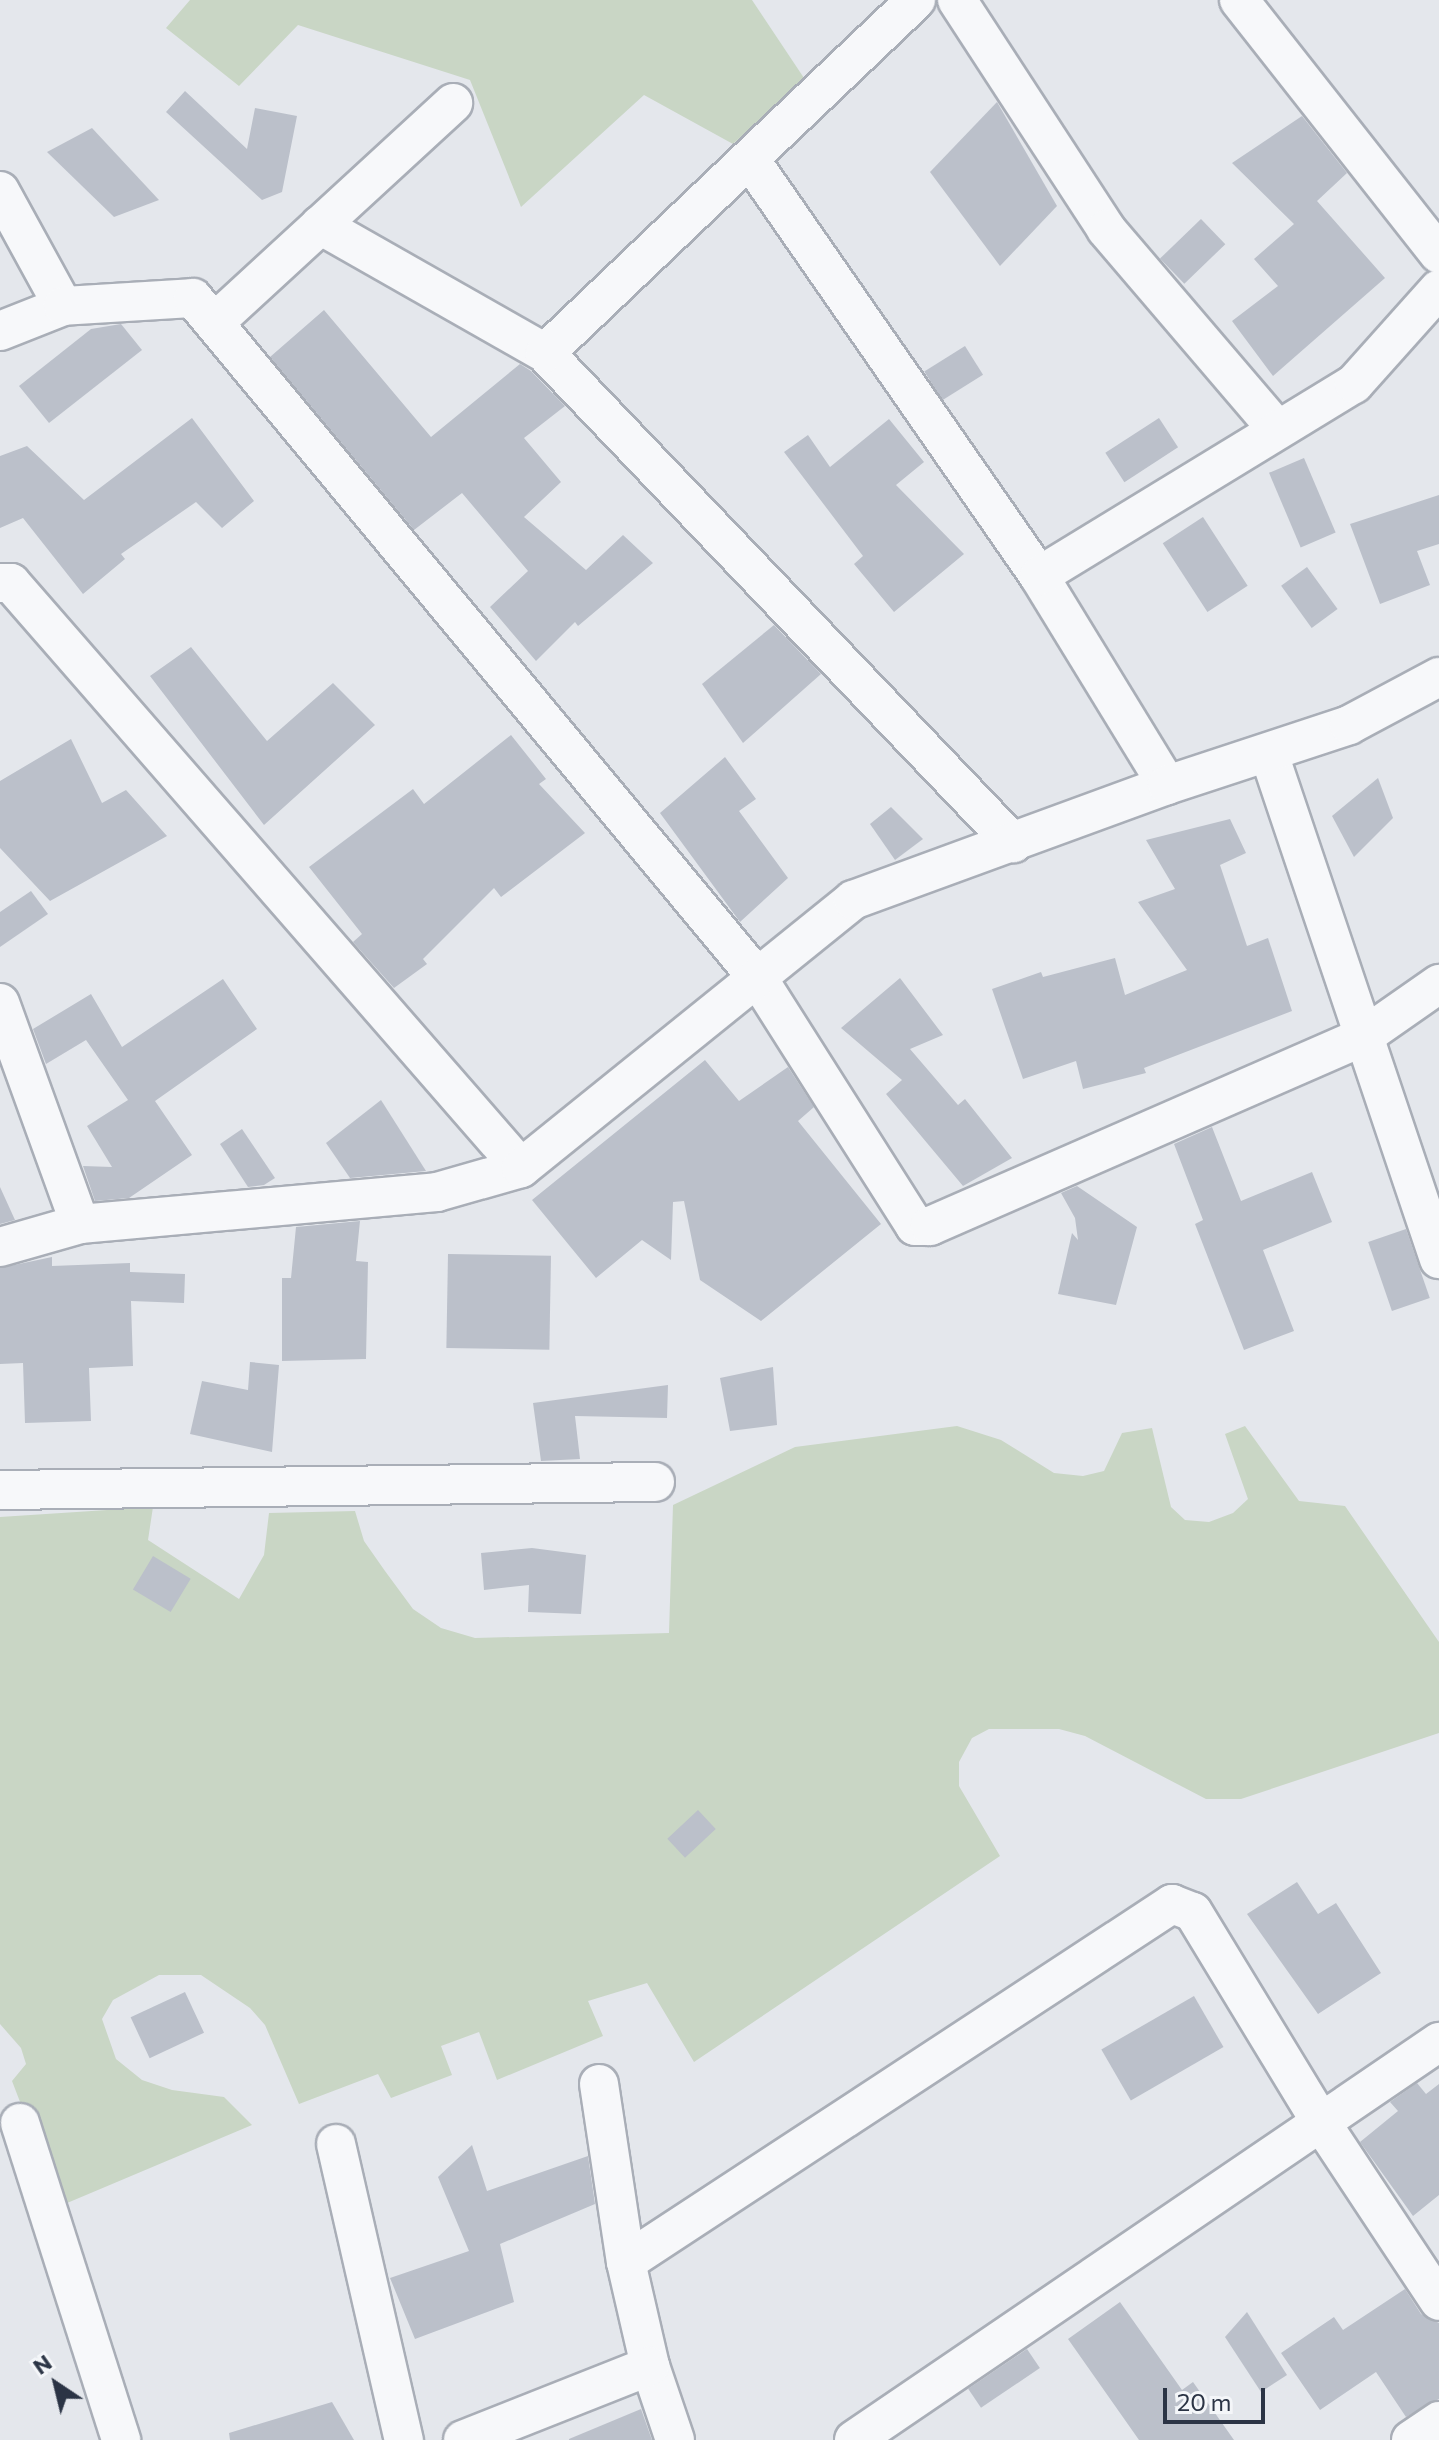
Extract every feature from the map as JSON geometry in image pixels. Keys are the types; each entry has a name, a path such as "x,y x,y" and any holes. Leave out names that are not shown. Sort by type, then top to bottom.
{"street":[{"path":"545,353 751,161 916,0"},
{"path":"957,0 1106,229 1277,429"},
{"path":"1239,0 1439,254"},
{"path":"214,323 453,103"},
{"path":"751,161 1039,576 1167,785"},
{"path":"0,191 63,306"},
{"path":"320,225 545,353 1013,843"},
{"path":"1039,576 1354,384 1439,289"},
{"path":"0,331 63,306 193,298 757,977 915,1226 930,1226 1363,1037 1439,984"},
{"path":"0,583 11,583 521,1168"},
{"path":"0,1247 80,1224 437,1192 521,1168 853,900 1167,785 1269,754 1349,725 1439,677"},
{"path":"1269,754 1439,1259"},
{"path":"0,1003 80,1224"},
{"path":"0,1490 655,1482"},
{"path":"626,2262 1172,1904 1193,1912 1322,2124 1439,2301"},
{"path":"854,2440 1439,2042"},
{"path":"599,2084 626,2262 650,2366 675,2440"},
{"path":"20,2123 121,2440"},
{"path":"336,2144 404,2440"},
{"path":"463,2440 650,2366"},
{"path":"1411,2440 1439,2421"}],"green space":[{"path":"190,0 752,0 804,78 733,144 644,95 521,207 470,80 298,25 239,86 166,28"},
{"path":"957,1426 1001,1440 1054,1473 1083,1476 1104,1471 1122,1433 1152,1428 1171,1507 1185,1520 1209,1522 1233,1513 1248,1499 1225,1434 1245,1426 1299,1501 1345,1506 1439,1642 1439,1733 1241,1799 1206,1799 1085,1736 1059,1729 989,1729 972,1738 959,1762 959,1786 1000,1856 694,2062 647,1983 588,2001 603,2036 497,2080 479,2032 441,2046 452,2075 391,2098 378,2074 299,2104 265,2025 250,2008 201,1975 159,1975 113,2000 102,2019 116,2059 142,2080 172,2090 224,2097 252,2125 60,2206 12,2081 26,2064 21,2048 0,2024 0,1517 153,1507 148,1540 239,1599 264,1555 269,1513 355,1511 364,1541 385,1571 413,1609 441,1628 475,1638 669,1633 673,1505 795,1447"}],"building":[{"path":"185,91 247,149 255,108 297,116 282,192 262,200 166,112"},
{"path":"997,102 1057,206 1000,266 930,172"},
{"path":"1302,116 1347,173 1317,201 1385,278 1273,376 1232,321 1278,286 1254,259 1294,224 1232,163"},
{"path":"92,128 159,200 114,217 47,152"},
{"path":"1201,219 1225,244 1184,284 1160,259"},
{"path":"324,310 431,437 520,364 531,371 565,406 524,438 561,482 524,517 586,570 623,535 653,563 578,626 575,622 536,661 490,607 528,571 462,493 414,530 270,357"},
{"path":"121,324 142,350 49,423 19,386 91,329"},
{"path":"965,346 983,375 942,400 924,371"},
{"path":"192,418 254,501 222,528 196,502 121,554 125,559 83,594 23,518 0,528 0,456 27,446 84,500"},
{"path":"1159,418 1178,447 1124,482 1105,453"},
{"path":"889,419 924,462 896,485 964,554 894,612 854,564 863,556 784,452 808,435 830,467"},
{"path":"1304,458 1336,533 1301,547 1269,473"},
{"path":"1439,495 1439,544 1417,551 1430,585 1380,604 1350,524"},
{"path":"1203,517 1248,586 1207,612 1163,543"},
{"path":"1307,567 1338,609 1312,628 1281,586"},
{"path":"774,625 821,674 743,743 702,684"},
{"path":"191,647 267,741 333,683 375,725 264,825 150,676"},
{"path":"511,735 546,779 539,784 585,833 501,897 494,888 423,959 427,964 394,988 353,942 362,934 309,867 413,789 424,804"},
{"path":"71,739 102,803 126,790 167,836 50,901 0,848 0,781"},
{"path":"725,757 756,799 739,811 788,878 740,922 660,813"},
{"path":"1378,778 1393,818 1354,857 1332,816"},
{"path":"891,807 923,839 895,860 870,824"},
{"path":"1230,819 1246,853 1220,865 1247,946 1268,938 1292,1011 1144,1068 1146,1073 1083,1089 1076,1061 1023,1079 992,989 1041,972 1043,977 1115,958 1125,995 1187,970 1138,902 1175,889 1146,840"},
{"path":"31,891 48,914 0,947 0,912"},
{"path":"900,978 943,1035 910,1049 958,1105 965,1099 1012,1158 963,1186 886,1094 902,1080 841,1028"},
{"path":"223,979 257,1029 155,1101 192,1155 129,1198 95,1201 83,1166 112,1167 87,1126 128,1100 86,1040 46,1064 33,1029 91,994 122,1047"},
{"path":"705,1060 739,1101 788,1067 814,1107 798,1121 881,1224 761,1321 700,1280 684,1201 673,1202 671,1260 642,1240 596,1278 532,1200"},
{"path":"381,1100 426,1171 350,1178 326,1143"},
{"path":"1212,1127 1241,1201 1312,1172 1332,1222 1263,1250 1294,1331 1244,1350 1195,1224 1203,1220 1174,1144"},
{"path":"242,1129 275,1178 264,1185 248,1187 220,1144"},
{"path":"1077,1186 1137,1227 1116,1305 1058,1294 1072,1233 1078,1240 1075,1218 1061,1193"},
{"path":"0,1187 15,1220 0,1224"},
{"path":"360,1221 356,1261 368,1262 366,1359 282,1361 282,1278 291,1278 296,1227"},
{"path":"1406,1229 1430,1298 1392,1311 1368,1242"},
{"path":"448,1254 551,1256 549,1350 446,1348"},
{"path":"52,1257 52,1266 130,1263 130,1272 185,1274 184,1303 131,1301 133,1366 89,1368 91,1421 25,1423 23,1363 0,1364 0,1268"},
{"path":"250,1362 279,1365 272,1452 190,1434 202,1381 248,1390"},
{"path":"773,1367 777,1425 730,1431 720,1378"},
{"path":"668,1385 667,1418 575,1416 580,1459 541,1461 533,1403"},
{"path":"532,1548 586,1555 581,1614 528,1612 529,1585 484,1590 481,1553"},
{"path":"153,1556 191,1579 171,1612 133,1589"},
{"path":"698,1810 716,1829 685,1858 667,1839"},
{"path":"1297,1882 1318,1914 1336,1903 1381,1973 1318,2014 1247,1914"},
{"path":"185,1992 204,2033 150,2058 131,2017"},
{"path":"1194,1996 1224,2047 1131,2101 1101,2050"},
{"path":"1417,2083 1426,2094 1439,2084 1439,2195 1413,2216 1360,2142 1398,2111 1390,2102"},
{"path":"472,2145 487,2191 588,2156 595,2204 500,2244 514,2302 415,2339 390,2278 469,2251 438,2177"},
{"path":"1405,2289 1421,2314 1439,2323 1439,2399 1406,2417 1376,2372 1320,2410 1281,2353 1334,2317 1343,2330"},
{"path":"1120,2302 1182,2390 1193,2382 1234,2440 1139,2440 1068,2339"},
{"path":"1247,2312 1287,2375 1261,2392 1225,2337"},
{"path":"1027,2349 1040,2368 981,2408 968,2389"},
{"path":"332,2402 354,2440 230,2440 229,2433"},
{"path":"641,2409 652,2440 569,2440 569,2439"}]}
